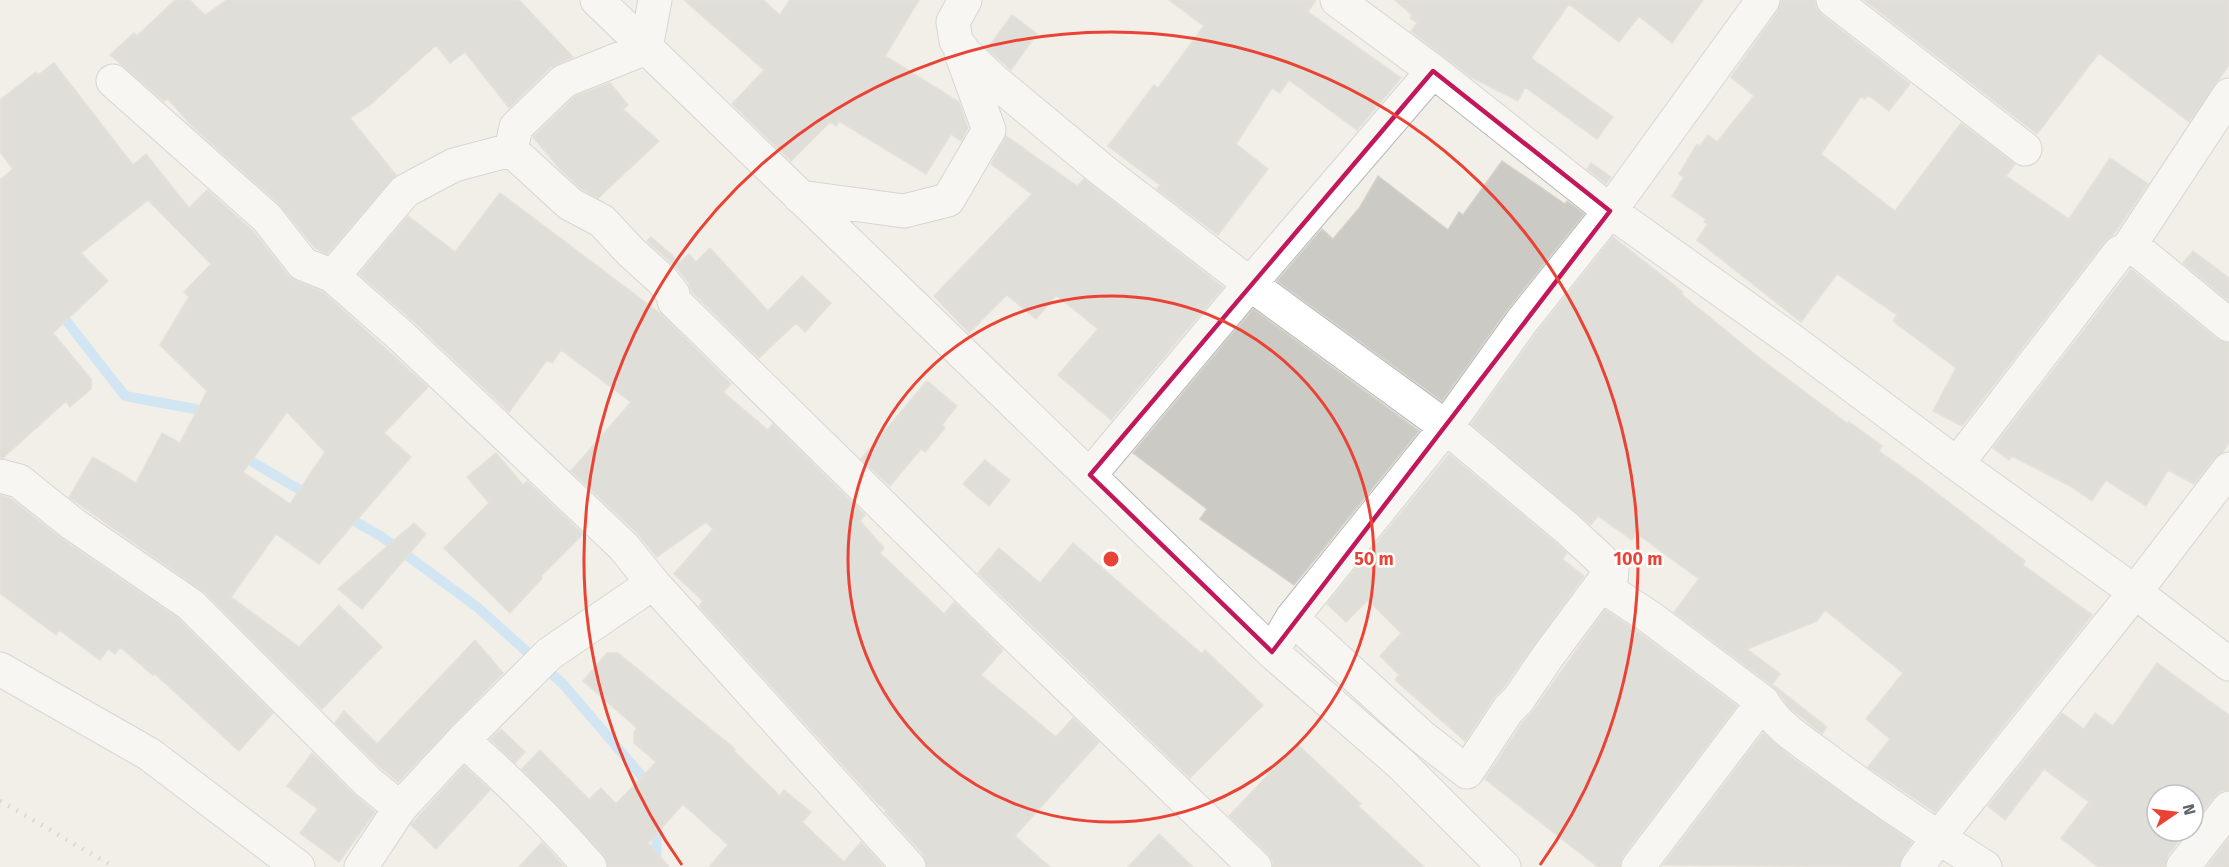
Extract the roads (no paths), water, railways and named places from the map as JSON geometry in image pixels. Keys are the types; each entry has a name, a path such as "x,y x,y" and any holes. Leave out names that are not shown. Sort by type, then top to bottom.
{"street":[{"path":"597,0 1272,652 1401,764 1504,867"},
{"path":"646,48 655,0"},
{"path":"800,197 904,211 948,200 989,130 956,41 953,22 964,0"},
{"path":"1337,0 1432,71 1610,211 1794,342 1957,464 2135,592 2229,664"},
{"path":"1272,652 1292,618 1446,427 1522,321 1610,211 1763,0"},
{"path":"1833,0 2025,149"},
{"path":"956,41 991,78 1102,170 1250,284 1446,427 1568,529 1612,570"},
{"path":"511,150 516,127 564,81 646,48"},
{"path":"1090,475 1432,71"},
{"path":"113,81 267,218 303,264 333,276 400,335 623,546 653,583 909,867"},
{"path":"1957,464 2119,253 2128,248 2229,94"},
{"path":"333,276 405,191 454,165 511,150"},
{"path":"511,150 570,204 602,221 662,280 673,294 674,301 1255,867"},
{"path":"2128,248 2135,249 2145,256 2229,326"},
{"path":"1917,867 2135,592 2229,469"},
{"path":"0,476 19,481 73,524 191,605 368,782 400,808"},
{"path":"1292,618 1421,736 1467,772 1508,710 1518,700 1612,570"},
{"path":"1612,570 1610,591 1651,618 1763,702 1788,731 1938,838 1984,867"},
{"path":"362,867 400,808 463,740 549,654 653,583"},
{"path":"0,669 148,754 298,867"},
{"path":"1638,867 1763,702"},
{"path":"463,740 513,784 590,867"},
{"path":"2183,867 2229,808"}],"waterway":[{"path":"58,310 125,396 195,409 209,418"},
{"path":"241,453 244,457 312,497"},
{"path":"344,515 382,537 477,607 563,684 651,787"},
{"path":"656,867 657,821"}],"railway":[{"path":"0,801 114,867"}]}
